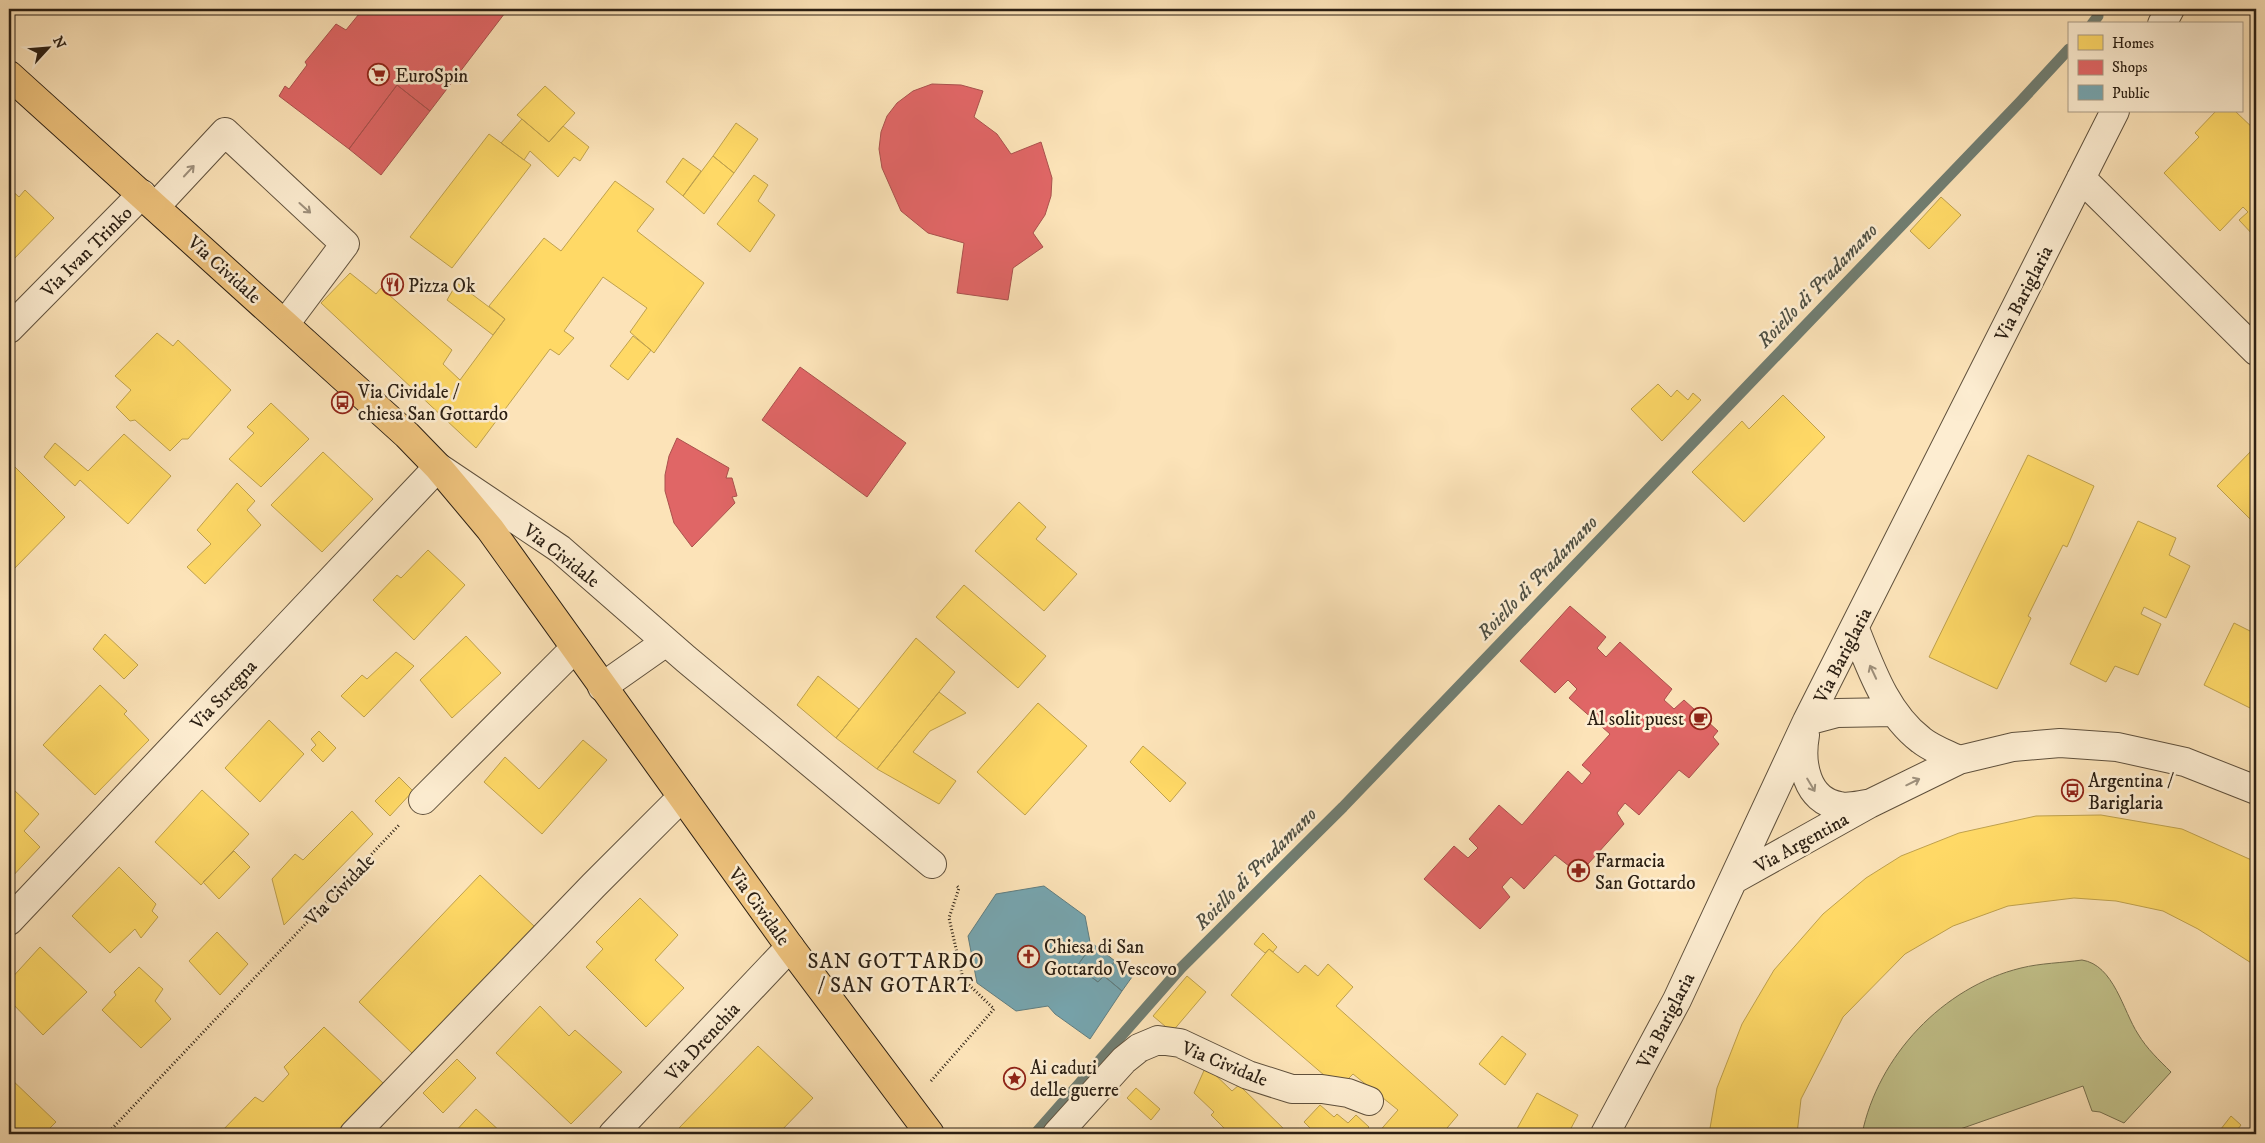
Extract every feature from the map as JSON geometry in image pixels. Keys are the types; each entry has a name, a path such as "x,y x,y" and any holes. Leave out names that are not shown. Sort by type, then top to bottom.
{"main road":[{"name":"Via Cividale","path":"9,75 285,324 406,435 438,467 490,529 790,947 930,1134"}],"street":[{"path":"2163,22 2170,9"},
{"name":"Via Bariglaria","path":"1605,1134 1677,1000 1807,721 1856,629 2114,112"},
{"name":"Via Ivan Trinko","path":"9,329 225,132 345,244 285,324"},
{"path":"2081,178 2256,352"},
{"name":"Via Cividale","path":"438,467 560,549 666,642 932,864"},
{"name":"Via Stregna","path":"9,921 438,467"},
{"path":"1856,629 1872,671 1894,712 1922,741 1959,760"},
{"path":"602,687 666,642"},
{"path":"424,800 575,648"},
{"path":"1807,721 1837,713 1894,712"},
{"name":"Via Argentina","path":"1807,721 1802,753 1807,780 1819,798 1840,806 1869,804"},
{"name":"Via Argentina","path":"1733,880 1869,804 1959,760 2013,747 2060,743 2117,746 2185,762 2256,790"},
{"path":"354,1134 594,885 682,797"},
{"name":"Via Drenchia","path":"613,1134 790,947"},
{"name":"Via Cividale","path":"1057,1134 1124,1060 1139,1048 1158,1040 1180,1043 1248,1075 1292,1089 1322,1089 1348,1093 1369,1101"}],"path":[{"name":"Via Cividale","path":"107,1134 424,800"},
{"path":"909,1106 994,1009 963,979 949,918 960,888 932,864"}],"green space":[{"path":"2082,960 2102,970 2110,980 2142,1039 2153,1054 2171,1072 2124,1123 2100,1112 2092,1111 2083,1086 1946,1134 1862,1134 1870,1105 1883,1078 1899,1052 1918,1029 1941,1008 1966,991 1992,977 2029,966"}],"building: Homes":[{"path":"545,86 575,113 549,142 517,115"},
{"path":"2215,112 2236,112 2256,131 2256,238 2239,220 2248,212 2243,207 2220,231 2164,173 2199,137 2195,133"},
{"path":"522,119 549,142 563,126 589,147 580,161 574,157 558,177 530,151 524,160 501,143"},
{"path":"736,123 758,139 734,173 713,156"},
{"path":"489,134 531,165 452,268 410,237"},
{"path":"713,156 734,173 704,214 683,196"},
{"path":"683,158 701,171 683,196 666,182"},
{"path":"754,175 768,185 758,201 775,215 750,252 717,224"},
{"path":"615,181 654,209 637,231 704,283 654,353 630,332 647,308 603,277 564,331 574,338 559,355 550,349 476,448 321,303 350,273 376,294 381,288 452,350 443,364 460,380 505,319 489,306 544,238 561,251"},
{"path":"9,188 19,197 25,190 54,218 9,264"},
{"path":"1941,197 1961,215 1929,249 1910,231"},
{"path":"457,283 505,319 493,335 447,300"},
{"path":"157,333 173,346 178,340 231,390 188,439 182,439 170,451 135,420 130,421 116,407 131,390 115,376"},
{"path":"633,336 651,350 628,380 610,366"},
{"path":"1658,384 1671,397 1677,390 1688,400 1693,393 1701,400 1662,441 1631,409"},
{"path":"1783,395 1825,437 1744,522 1692,472 1742,421 1749,429"},
{"path":"271,403 309,439 261,487 229,459 254,433 247,427"},
{"path":"124,434 171,476 128,524 80,480 75,486 44,457 55,443 88,471"},
{"path":"2256,446 2256,525 2217,486"},
{"path":"323,452 373,499 322,552 271,505"},
{"path":"2028,455 2094,486 2067,547 2063,545 2028,616 2031,618 1997,689 1929,657"},
{"path":"9,461 65,517 9,574"},
{"path":"237,483 255,501 247,510 261,525 205,584 187,567 211,544 197,530"},
{"path":"1019,502 1046,527 1036,539 1077,574 1044,611 975,551"},
{"path":"2138,521 2176,538 2169,555 2190,566 2166,618 2144,607 2141,614 2161,624 2138,675 2115,666 2106,682 2070,664"},
{"path":"428,550 465,585 414,640 373,600 397,575 401,578"},
{"path":"964,585 1046,656 1018,688 936,617"},
{"path":"2234,623 2256,634 2256,711 2204,685"},
{"path":"105,634 138,665 124,679 93,649"},
{"path":"466,636 501,673 452,718 420,680"},
{"path":"916,638 955,672 877,769 836,738"},
{"path":"396,652 414,666 364,717 341,696 362,675 367,679"},
{"path":"818,676 859,709 836,738 797,705"},
{"path":"100,685 127,711 124,714 149,740 95,795 43,745"},
{"path":"939,692 966,713 930,731 913,752 956,781 939,804 877,769"},
{"path":"1038,703 1087,746 1025,815 977,772"},
{"path":"269,720 304,754 260,802 225,768"},
{"path":"319,731 336,748 323,762 311,750 316,745 311,739"},
{"path":"583,740 607,760 542,834 484,782 505,757 539,789"},
{"path":"1143,746 1186,783 1170,802 1130,762"},
{"path":"399,777 413,791 390,816 375,801"},
{"path":"12,788 39,814 24,831 40,847 9,880 9,791"},
{"path":"202,790 249,834 201,885 155,842"},
{"path":"352,811 373,834 284,925 272,879 295,854 303,860"},
{"path":"2101,815 2182,829 2256,862 2256,966 2198,929 2163,911 2116,901 2074,898 2008,906 1953,926 1905,954 1843,1017 1801,1099 1797,1134 1709,1134 1717,1088 1742,1024 1774,970 1823,914 1866,878 1901,856 1959,833 2036,816"},
{"path":"234,851 250,867 219,899 203,882"},
{"path":"119,867 156,904 152,911 158,917 141,938 135,929 110,953 72,916"},
{"path":"480,875 535,927 414,1055 359,1002"},
{"path":"640,898 678,935 655,960 684,988 646,1027 586,967 603,949 596,942"},
{"path":"217,932 248,964 220,995 189,961"},
{"path":"1263,933 1277,947 1273,952 1269,949 1265,953 1254,944"},
{"path":"40,947 87,992 43,1035 9,1000 9,981"},
{"path":"1269,949 1298,973 1305,965 1318,976 1328,964 1353,987 1336,1006 1458,1115 1442,1134 1377,1134 1398,1110 1353,1074 1339,1088 1231,995"},
{"path":"139,967 163,989 155,1001 171,1019 141,1048 102,1010 116,995 114,992"},
{"path":"1187,976 1206,992 1172,1032 1153,1016"},
{"path":"540,1006 569,1036 575,1030 622,1072 571,1124 496,1053"},
{"path":"324,1027 384,1084 335,1134 219,1134 255,1097 263,1102 289,1074 284,1067"},
{"path":"1502,1036 1526,1054 1505,1085 1479,1064"},
{"path":"758,1046 813,1098 778,1134 685,1134 679,1128"},
{"path":"457,1059 476,1078 443,1113 423,1093"},
{"path":"1206,1066 1232,1091 1239,1085 1288,1133 1230,1134 1211,1115 1214,1112 1194,1093"},
{"path":"9,1077 56,1122 44,1134 9,1134"},
{"path":"1136,1088 1160,1109 1151,1120 1127,1098"},
{"path":"1537,1093 1578,1115 1568,1134 1514,1134"},
{"path":"1320,1105 1334,1117 1337,1114 1348,1123 1356,1115 1369,1127 1362,1134 1316,1134 1304,1122"},
{"path":"476,1109 503,1134 453,1134"},
{"path":"2231,1116 2241,1125 2234,1134 2217,1134"}],"building: Shops":[{"name":"EuroSpin","path":"363,9 508,9 430,111 397,85 349,149 279,96 285,86 289,89 307,65 305,62 336,24 346,30"},
{"path":"932,84 961,85 983,91 974,117 997,134 1011,154 1041,142 1052,178 1051,196 1045,215 1033,233 1043,247 1013,268 1008,300 957,293 964,243 928,233 901,211 882,168 879,149 881,132 887,116 897,103 913,91"},
{"path":"397,85 430,111 381,175 349,149"},
{"path":"800,367 906,443 867,497 762,420"},
{"path":"677,438 729,468 726,478 732,478 737,496 732,497 735,503 692,547 674,523 665,491 665,475 669,456"},
{"path":"1570,606 1606,637 1597,648 1606,657 1620,642 1672,689 1664,700 1674,709 1684,700 1718,731 1713,737 1719,744 1689,778 1679,770 1639,815 1625,803 1617,813 1624,824 1579,874 1555,855 1524,889 1511,877 1502,887 1510,897 1480,929 1424,879 1454,846 1468,858 1478,848 1469,839 1499,805 1522,825 1568,771 1582,784 1591,773 1582,765 1610,734 1569,698 1577,689 1568,680 1555,693 1520,661"}],"building: Public":[{"name":"Chiesa di San Gottardo Vescovo","path":"1044,886 1085,916 1091,947 1077,966 1098,982 1104,976 1122,991 1090,1039 1055,1014 1048,1006 1016,1011 977,983 968,936 996,894"},
{"path":"1093,944 1115,961 1098,982 1077,966"},
{"path":"1115,961 1132,977 1122,991 1104,976"}],"waterway":[{"name":"Roiello di Pradamano","path":"2094,22 2098,16"},
{"name":"Roiello di Pradamano","path":"1035,1134 1181,968 1343,807 2068,50"}],"place":[{"name":"EuroSpin","path":"379,75"},
{"name":"Pizza Ok","path":"392,285"},
{"name":"Via Cividale / chiesa San Gottardo","path":"342,402"},
{"name":"Al solit puest","path":"1700,718"},
{"name":"Argentina / Bariglaria","path":"2072,791"},
{"name":"Farmacia San Gottardo","path":"1579,871"},
{"name":"Chiesa di San Gottardo Vescovo","path":"1028,957"},
{"name":"Ai caduti delle guerre","path":"1014,1078"}],"district":[{"name":"SAN GOTTARDO / SAN GOTART","path":"896,973"}]}
